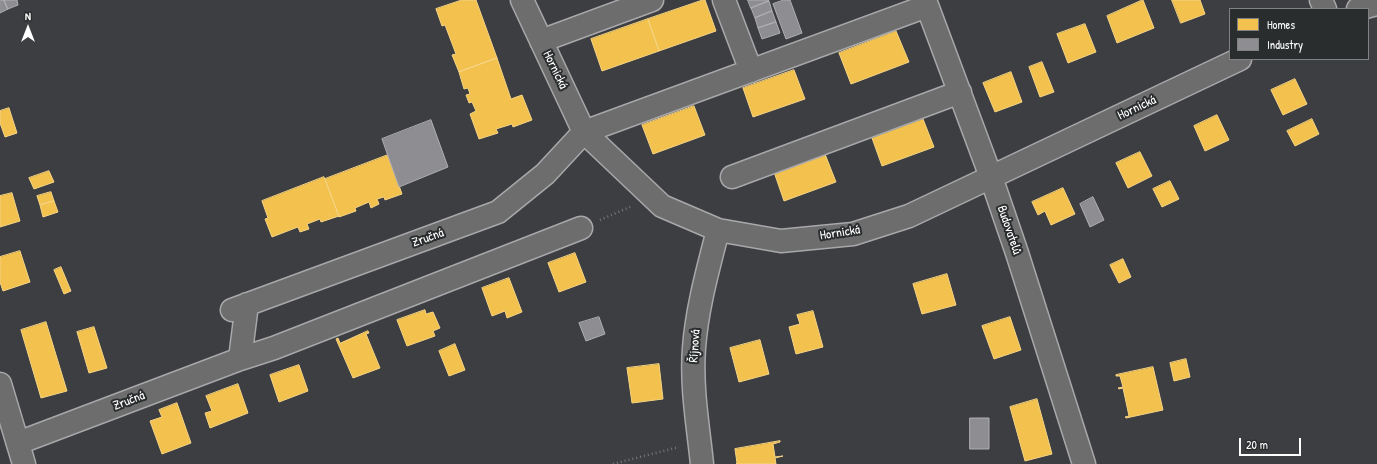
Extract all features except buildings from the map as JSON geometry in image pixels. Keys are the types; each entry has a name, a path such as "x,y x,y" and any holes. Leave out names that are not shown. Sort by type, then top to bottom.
{"street":[{"name":"Hornická","path":"522,0 584,132 662,206 718,230 781,241 853,234 909,216 1238,60"},
{"path":"540,41 652,0"},
{"path":"724,0 751,71"},
{"path":"584,132 751,71 926,3"},
{"name":"Budovatelů","path":"926,3 991,177 1017,253 1084,464"},
{"path":"1362,8 1377,4"},
{"path":"732,177 960,92"},
{"name":"Zručná","path":"240,359 240,307 498,212 545,174 584,132"},
{"name":"Zručná","path":"18,443 240,359 274,348 582,228"},
{"name":"Říjnová","path":"702,464 693,386 694,348 698,310 718,230"},
{"path":"0,384 24,464"}],"path":[{"path":"582,228 653,196"},
{"path":"613,464 700,442"}]}
